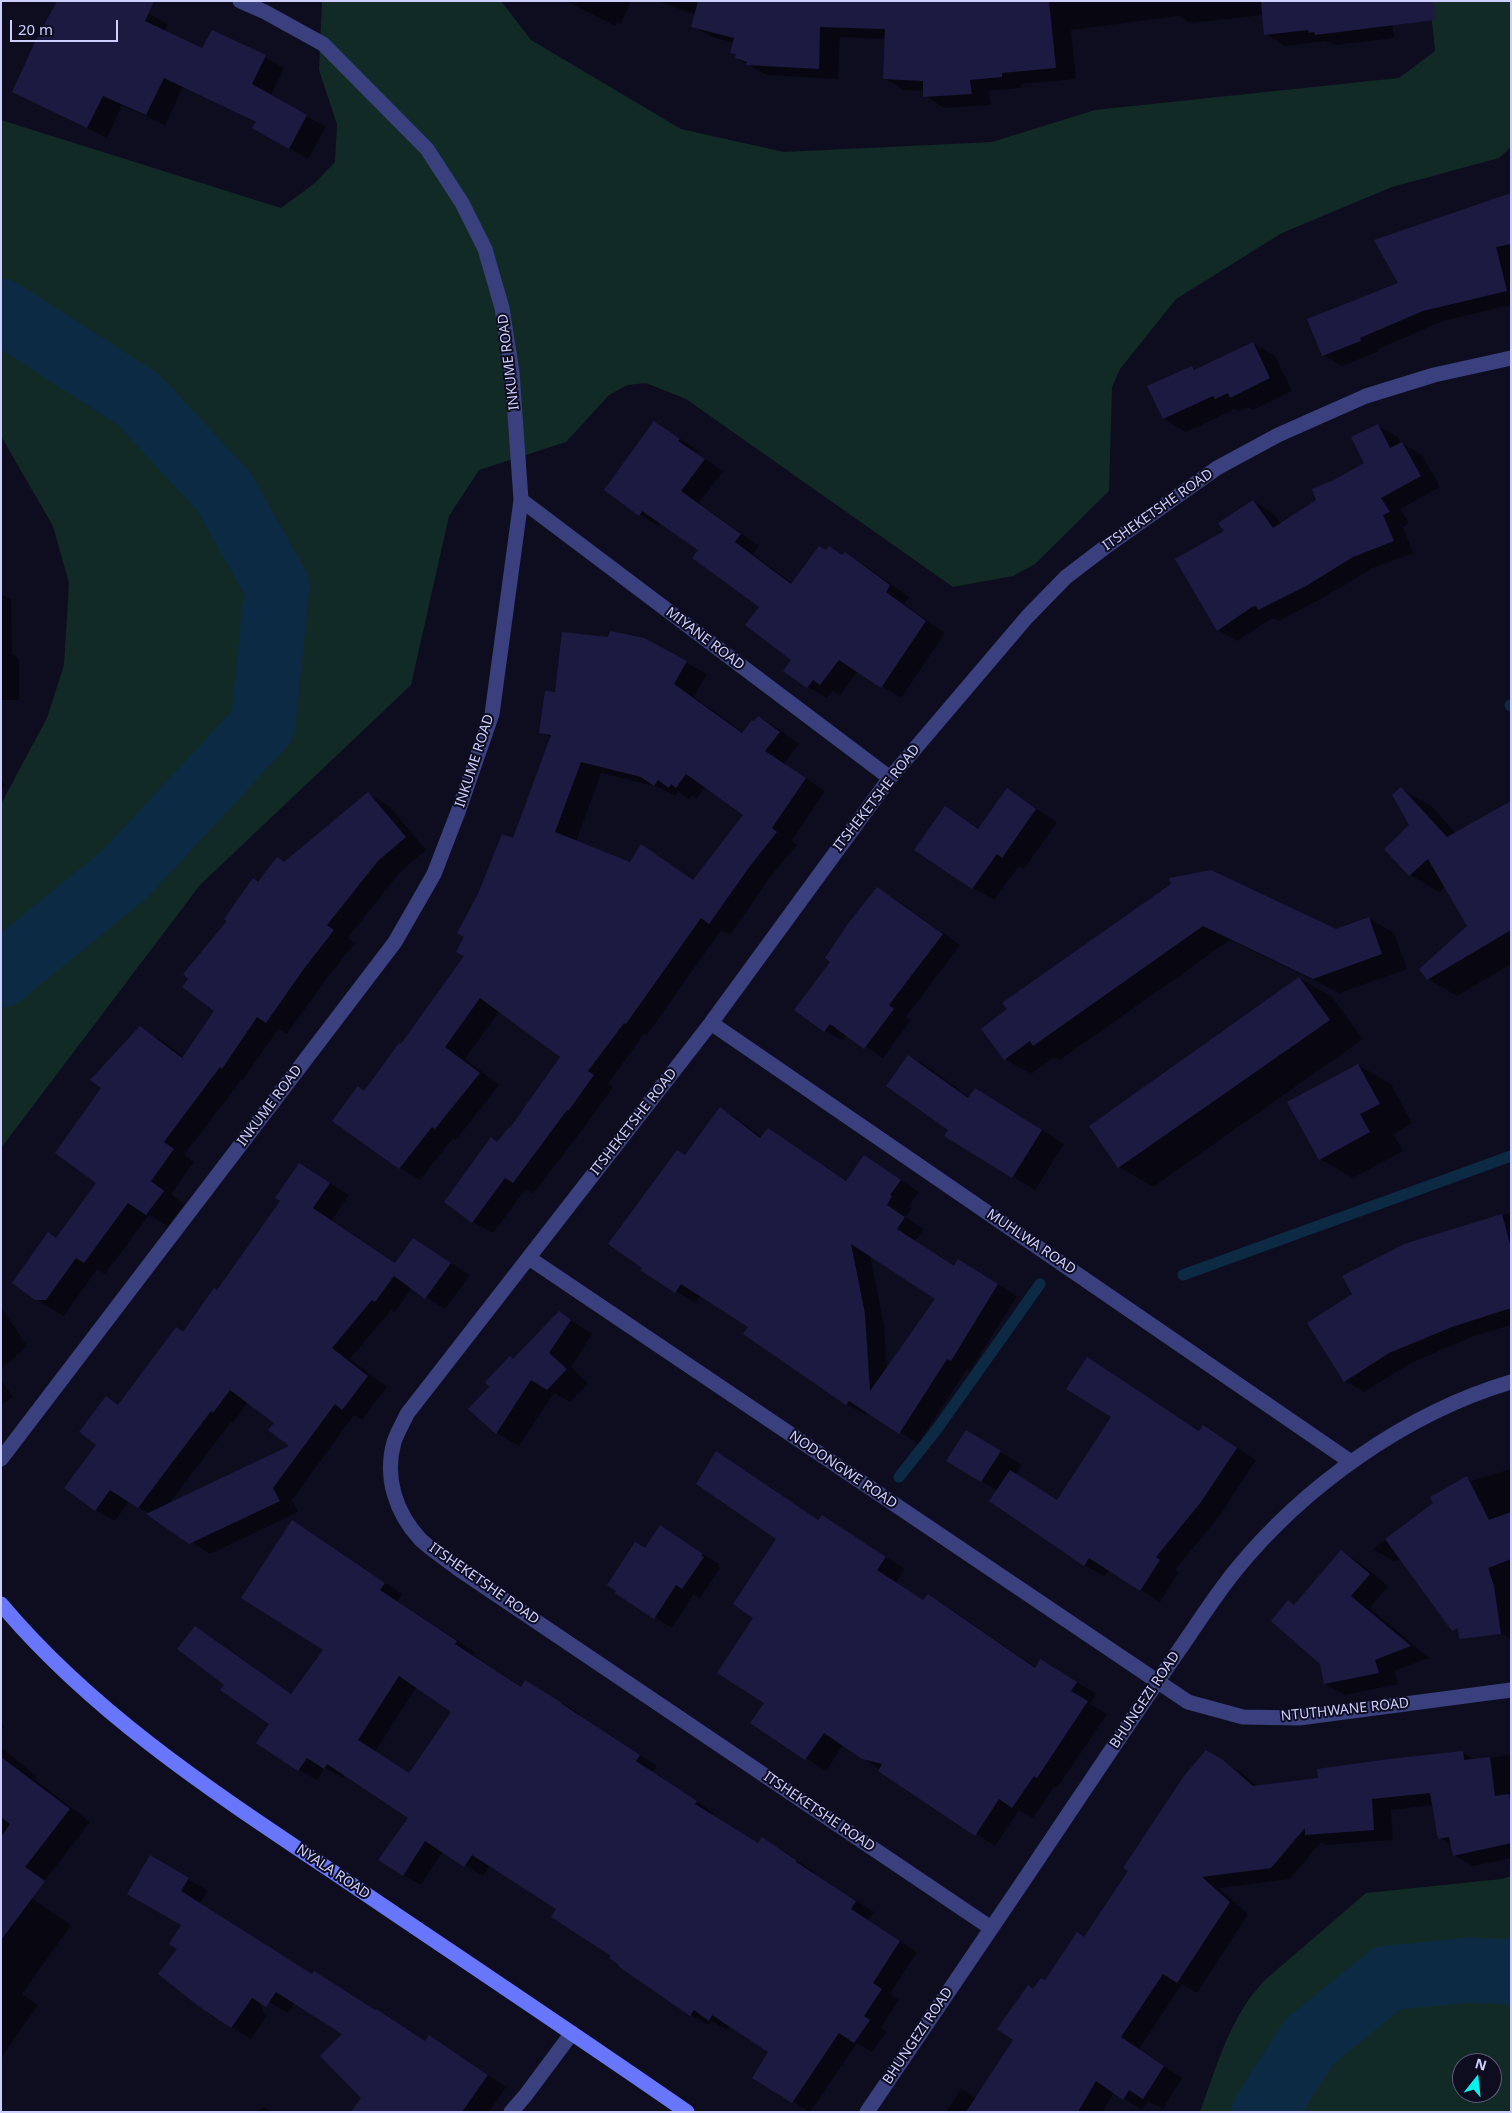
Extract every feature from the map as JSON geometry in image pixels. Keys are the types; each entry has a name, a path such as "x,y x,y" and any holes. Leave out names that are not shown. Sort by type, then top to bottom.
{"street":[{"name":"INKUME ROAD","path":"1,1459 395,942 434,874 492,714 521,500 512,372 502,308 485,249 462,203 427,149 324,44 265,12 240,1"},
{"name":"ITSHEKETSHE ROAD","path":"991,1928 457,1568 421,1539 399,1511 392,1490 390,1469 394,1443 407,1414 711,1023 890,778 1027,617 1066,577 1217,468 1278,435 1366,396 1434,375 1511,358"},
{"name":"MIYANE ROAD","path":"521,500 890,778"},
{"name":"MUHLWA ROAD","path":"711,1023 1351,1462"},
{"name":"NODONGWE ROAD","path":"529,1258 1157,1683"},
{"name":"BHUNGEZI ROAD","path":"866,2112 1235,1571 1267,1535 1304,1500 1351,1462 1415,1422 1511,1382"},
{"name":"NYALA ROAD","path":"1,1604 47,1654 91,1697 232,1804 688,2112"},
{"name":"NTUTHWANE ROAD","path":"1157,1683 1188,1702 1243,1717 1299,1718 1511,1690"},
{"path":"511,2112 572,2033"}],"green space":[{"path":"322,1 501,1 531,40 681,129 784,152 992,142 1095,110 1399,78 1435,51 1430,1 1511,1 1511,147 1499,158 1392,187 1282,233 1176,299 1120,369 1112,387 1109,491 1035,564 1013,576 953,587 686,399 646,383 627,385 609,395 566,442 479,470 449,516 411,685 200,885 1,1148 1,804 47,718 64,665 69,583 53,526 1,436 1,120 281,208 315,183 335,162 337,124 319,70"},
{"path":"1511,1876 1511,2112 1200,2112 1226,2042 1242,2009 1253,1994 1265,1980 1366,1893 1502,1879"}],"building":[{"path":"57,1 154,1 145,21 202,48 212,30 266,55 252,84 307,115 289,149 252,128 256,122 164,78 146,115 103,96 87,128 12,92 36,40"},
{"path":"698,1 1049,1 1056,68 1002,73 1002,77 970,80 972,94 923,97 923,81 883,79 885,29 820,27 819,69 746,65 747,62 735,58 736,54 730,53 734,38 691,27"},
{"path":"1261,1 1434,1 1435,20 1315,35 1314,32 1309,33 1308,30 1264,35"},
{"path":"1511,193 1511,244 1496,247 1507,291 1423,311 1360,338 1361,341 1322,356 1307,319 1398,283 1374,240"},
{"path":"1253,342 1270,378 1230,398 1228,393 1215,399 1213,396 1163,419 1147,386 1192,366 1194,370"},
{"path":"654,421 680,439 678,441 705,459 681,491 741,534 735,542 791,584 819,546 826,550 829,546 842,555 845,552 890,585 886,592 926,621 881,688 839,660 820,685 813,680 807,688 783,671 791,660 745,625 759,607 692,558 698,550 642,511 639,516 604,490"},
{"path":"1378,424 1390,448 1402,442 1421,476 1381,498 1390,512 1383,515 1394,541 1353,557 1306,586 1258,610 1256,606 1252,607 1217,631 1175,559 1224,531 1218,523 1253,500 1273,528 1316,500 1312,489 1334,480 1364,463 1351,437"},
{"path":"610,631 644,638 687,661 674,684 742,733 752,720 754,721 758,716 780,732 765,751 806,778 772,828 777,832 750,866 709,924 701,918 626,1024 624,1023 588,1071 594,1075 569,1110 567,1110 513,1183 505,1178 472,1223 444,1202 491,1137 497,1142 510,1128 560,1057 480,998 445,1047 480,1073 435,1129 432,1127 399,1169 332,1121 358,1086 364,1091 399,1043 401,1044 464,956 456,952 464,937 457,933 478,894 502,834 513,838 551,735 539,733 545,691 555,692 562,632 608,637","holes":["581,762 641,777 654,786 658,780 669,788 671,784 676,788 686,774 743,815 693,880 641,844 630,862 555,832"]},
{"path":"1401,787 1447,837 1511,801 1511,930 1427,980 1419,969 1467,926 1428,859 1409,876 1384,849 1409,825 1392,795"},
{"path":"1007,788 1036,809 1002,858 997,854 972,889 914,850 945,806 978,829"},
{"path":"368,792 406,837 378,861 327,925 334,930 266,1023 257,1017 222,1069 220,1067 164,1142 174,1149 151,1181 164,1191 146,1215 128,1203 84,1263 76,1258 46,1300 35,1300 12,1283 48,1232 56,1238 96,1183 55,1153 101,1088 90,1080 140,1026 182,1058 214,1011 182,987 188,979 183,974 227,921 224,919 253,878 258,882 277,857 284,862"},
{"path":"1211,870 1336,929 1369,917 1382,954 1313,979 1203,926 1033,1046 1030,1041 1004,1060 981,1029 1007,1009 1002,1003 1171,884 1169,878"},
{"path":"877,887 943,934 889,1005 894,1009 864,1049 830,1024 824,1032 794,1010 830,962 825,958 847,925"},
{"path":"1299,977 1330,1020 1118,1168 1089,1126"},
{"path":"908,1055 968,1098 975,1088 1042,1130 1012,1178 944,1136 948,1130 886,1086"},
{"path":"1358,1064 1380,1104 1360,1114 1370,1132 1319,1160 1287,1102"},
{"path":"720,1107 760,1138 768,1128 846,1181 864,1155 901,1180 890,1195 892,1196 887,1205 905,1217 897,1229 954,1266 958,1259 998,1284 951,1361 947,1359 899,1434 849,1401 846,1405 743,1334 748,1327 681,1284 675,1293 640,1270 642,1268 608,1244 677,1150 685,1155","holes":["851,1244 935,1299 870,1391 865,1314"]},
{"path":"299,1163 330,1183 313,1208 395,1263 413,1238 451,1263 425,1299 394,1276 375,1302 372,1300 332,1348 368,1376 342,1410 335,1404 273,1488 280,1501 189,1544 146,1514 289,1446 268,1430 274,1423 230,1390 213,1413 211,1411 138,1508 110,1490 95,1511 64,1488 96,1445 79,1432 106,1396 118,1405 176,1327 183,1332 214,1288 217,1290 280,1201 275,1198"},
{"path":"1502,1214 1511,1248 1511,1308 1452,1327 1389,1353 1344,1382 1307,1323 1352,1294 1342,1276 1404,1244"},
{"path":"559,1311 571,1320 549,1353 567,1369 547,1390 531,1380 496,1434 468,1409 489,1387 485,1382 510,1356 513,1359"},
{"path":"1087,1357 1199,1431 1203,1425 1237,1448 1201,1502 1156,1557 1160,1560 1140,1591 1089,1558 1084,1566 989,1501 1010,1470 1057,1500 1111,1417 1066,1389"},
{"path":"966,1430 1001,1451 981,1482 946,1461"},
{"path":"716,1451 818,1520 822,1515 886,1557 877,1570 923,1600 928,1594 1035,1668 1040,1659 1077,1682 1071,1691 1088,1701 1037,1778 1034,1776 1012,1808 999,1799 975,1836 878,1771 882,1764 862,1759 824,1733 805,1760 750,1723 764,1703 717,1673 753,1618 733,1604 776,1539 696,1484"},
{"path":"1467,1476 1489,1520 1511,1512 1511,1559 1488,1568 1494,1586 1501,1634 1459,1639 1458,1628 1452,1631 1385,1539 1433,1503 1430,1497"},
{"path":"292,1520 385,1583 380,1590 457,1641 455,1644 521,1687 525,1680 562,1703 640,1755 636,1761 697,1801 695,1804 758,1843 762,1837 796,1862 856,1901 851,1909 900,1941 873,1983 882,1989 864,2016 870,2020 854,2043 839,2033 792,2103 752,2078 768,2052 712,2015 709,2021 694,2010 690,2016 618,1966 609,1958 611,1956 551,1917 556,1909 472,1855 464,1867 425,1841 403,1876 378,1860 408,1818 327,1764 324,1769 307,1758 298,1771 256,1743 269,1724 220,1690 224,1685 177,1649 195,1626 291,1694 323,1650 241,1598","holes":["399,1676 451,1712 409,1773 358,1740"]},
{"path":"660,1525 703,1554 701,1556 704,1557 682,1589 676,1585 654,1619 615,1593 616,1591 607,1585 635,1542 645,1548"},
{"path":"1341,1550 1370,1574 1351,1596 1411,1646 1375,1660 1379,1673 1324,1684 1320,1664 1271,1621 1288,1600 1294,1605"},
{"path":"1206,1750 1223,1760 1253,1786 1318,1778 1317,1769 1389,1759 1463,1751 1464,1760 1490,1757 1495,1796 1509,1794 1511,1843 1453,1856 1449,1837 1438,1839 1430,1793 1372,1799 1374,1830 1305,1835 1305,1828 1271,1868 1202,1877 1230,1902 1177,1983 1163,1974 1121,2037 1164,2066 1143,2099 1129,2090 1123,2100 1096,2081 1078,2112 966,2112 1013,2040 997,2029 1028,1985 1033,1989 1041,1978 1045,1980 1077,1932 1084,1937 1128,1871 1123,1868 1184,1776"},
{"path":"1,1757 70,1809 25,1867 45,1881 1,1940 1,1837 10,1824 1,1817"},
{"path":"150,1855 189,1878 181,1891 312,1974 314,1971 425,2041 429,2035 488,2075 462,2112 351,2112 361,2098 320,2056 342,2034 276,1992 266,2007 252,1998 231,2028 197,2005 158,1974 177,1949 169,1944 181,1925 127,1894"}],"waterway":[{"path":"1,311 138,399 224,492 277,586 263,725 126,873 1,975"},
{"path":"1183,1275 1511,1156"},
{"path":"899,1477 937,1429 1040,1284"},
{"path":"1264,2112 1309,2042 1388,1978 1470,1970 1511,1972"}]}
